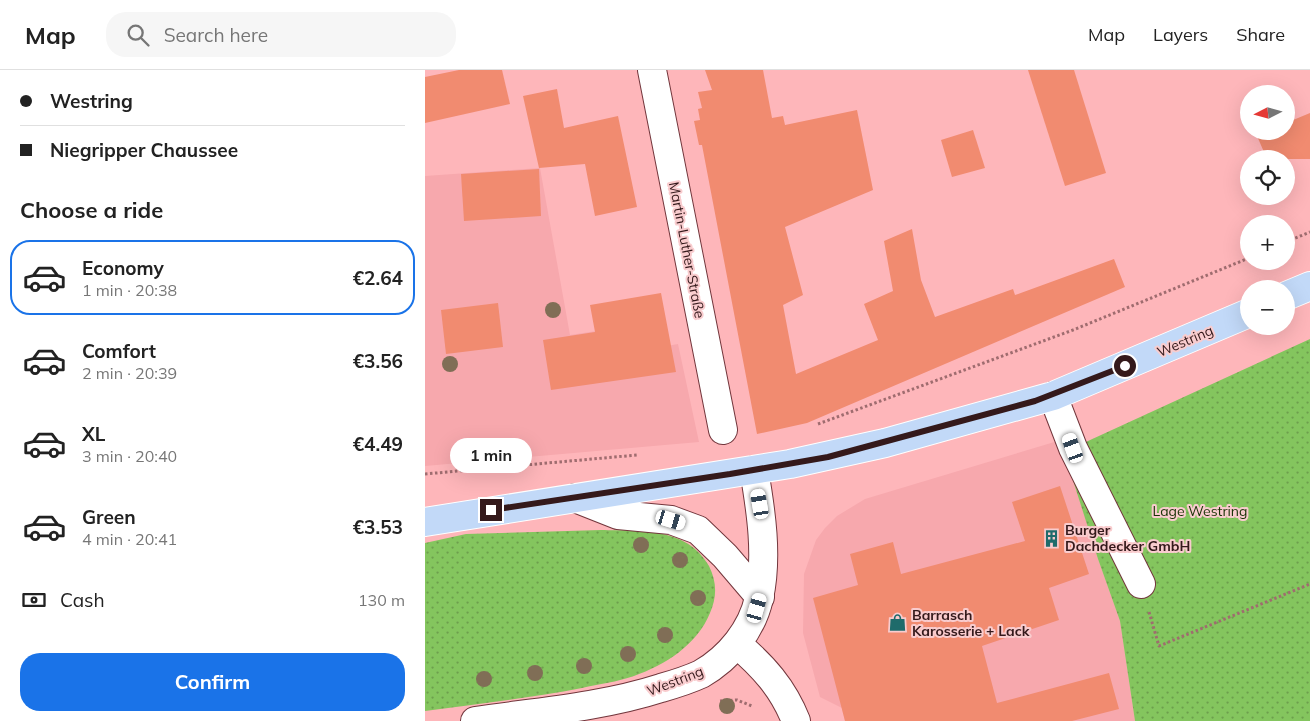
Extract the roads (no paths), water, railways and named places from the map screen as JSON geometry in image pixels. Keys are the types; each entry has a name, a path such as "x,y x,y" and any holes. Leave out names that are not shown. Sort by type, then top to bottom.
{"main road":[{"path":"1295,292 1310,286"},
{"name":"Westring","path":"754,470 828,457 885,443 1053,396 1240,317"},
{"path":"425,522 754,470"}],"street":[{"name":"Martin-Luther-Straße","path":"652,70 723,430"},
{"path":"1053,396 1073,448 1141,584"},
{"name":"Westring","path":"475,721 627,699 701,674 719,662 737,644 754,615 760,598 763,552 760,504 754,470"},
{"path":"575,498 618,515 671,520 698,530 725,556 760,598"},
{"path":"737,644 758,662 779,687 796,721"}],"place":[{"name":"Burger Dachdecker GmbH","path":"1051,538"},
{"name":"Barrasch Karosserie + Lack","path":"898,623"}],"park label":[{"name":"Lage Westring","path":"1200,511"}]}
